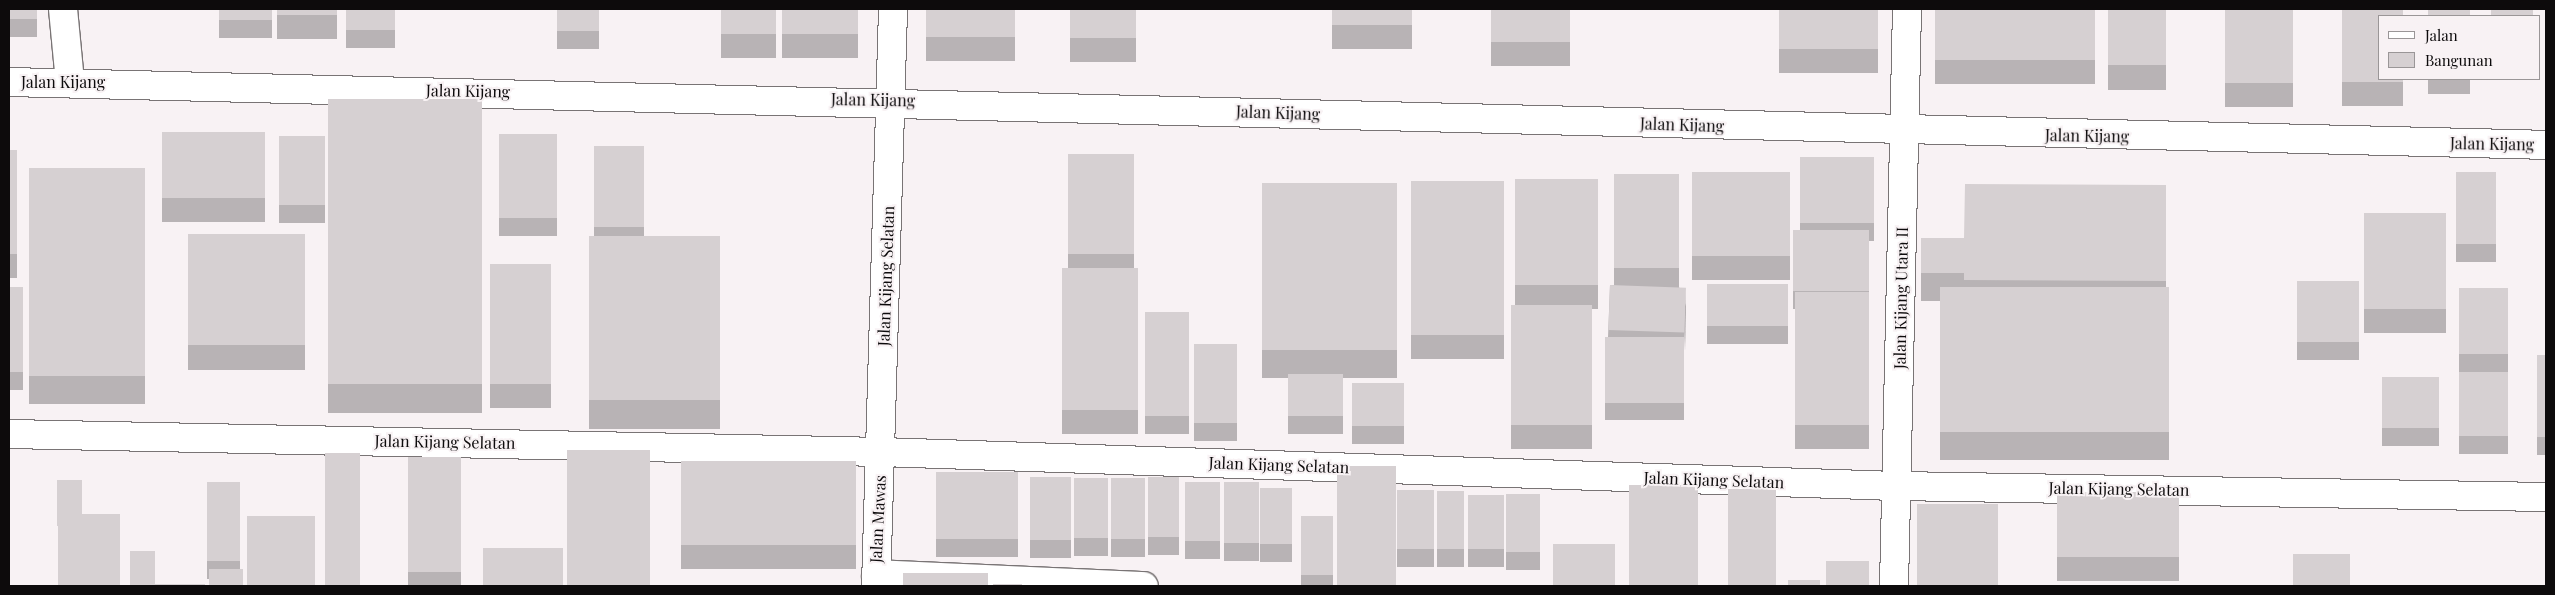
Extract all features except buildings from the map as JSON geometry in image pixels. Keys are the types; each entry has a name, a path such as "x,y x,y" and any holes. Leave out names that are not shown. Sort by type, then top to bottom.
{"street":[{"path":"63,9 70,82"},
{"name":"Jalan Kijang Selatan","path":"881,452 893,9"},
{"name":"Jalan Kijang Utara II","path":"1894,586 1907,9"},
{"name":"Jalan Kijang","path":"9,82 891,101 1904,132 2546,145"},
{"name":"Jalan Kijang Selatan","path":"9,434 881,452 1896,486 2546,497"},
{"name":"Jalan Mawas","path":"876,580 881,452"},
{"path":"876,580 1144,586"}]}
